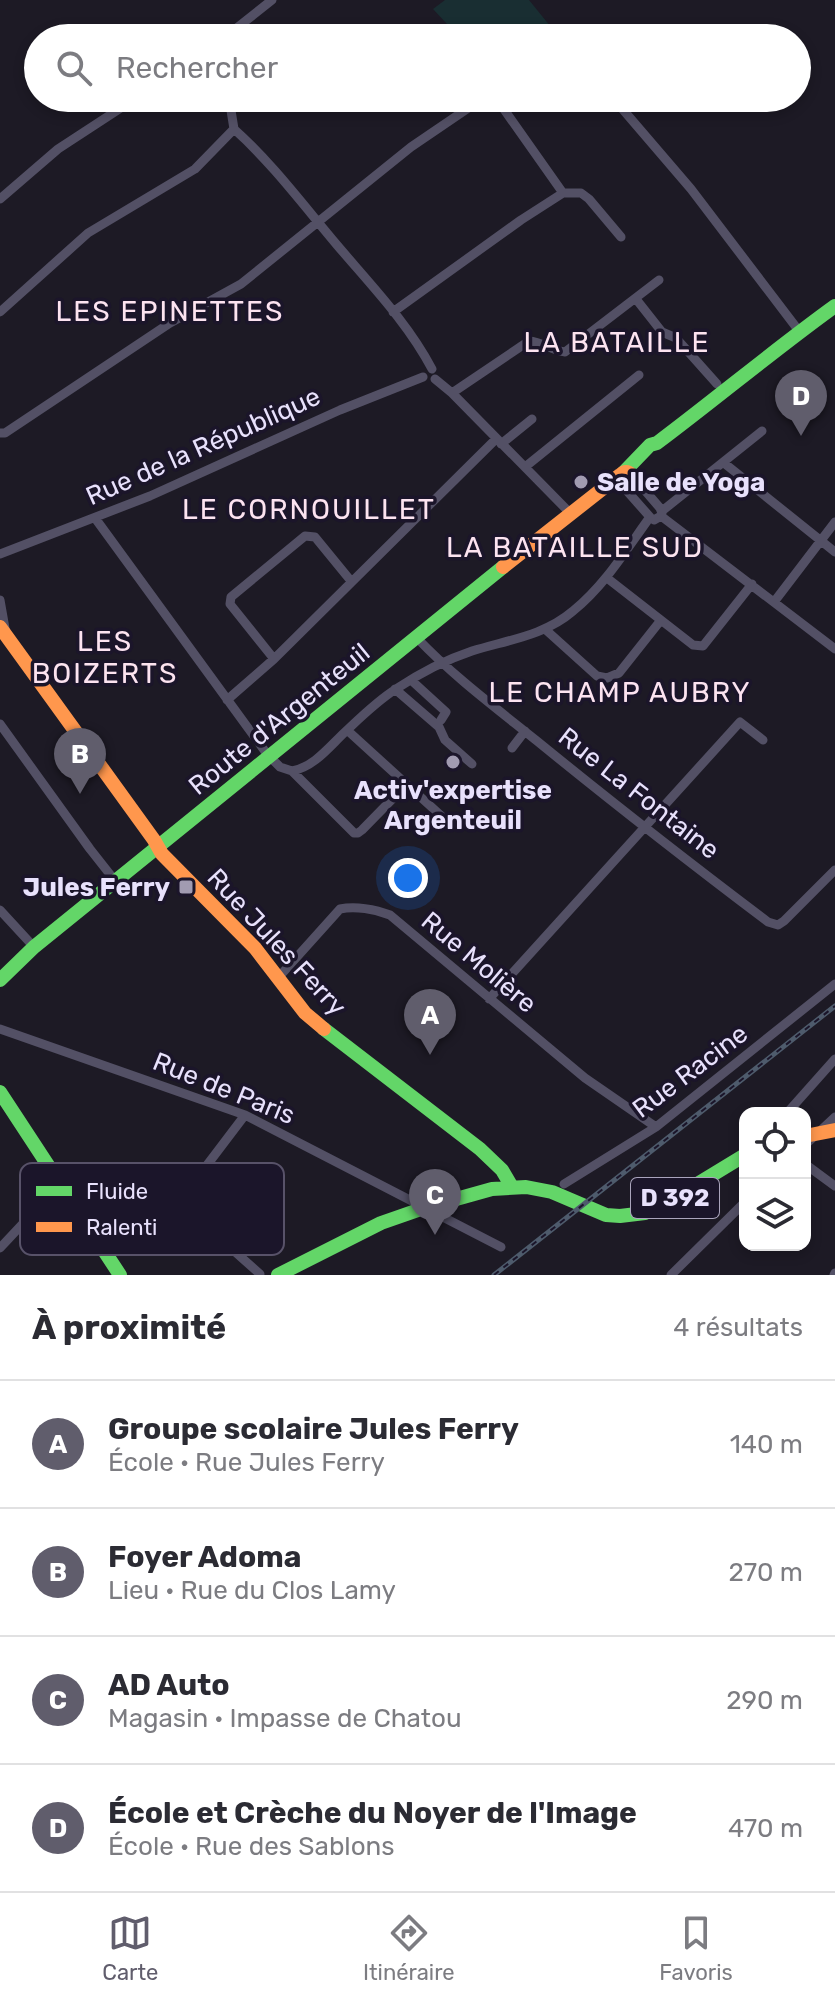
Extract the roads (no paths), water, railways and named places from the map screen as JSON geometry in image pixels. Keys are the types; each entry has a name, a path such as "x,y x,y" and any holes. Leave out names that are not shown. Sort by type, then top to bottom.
{"main road":[{"name":"Route d'Argenteuil","path":"0,980 34,947 571,514 638,472 657,443 835,306"},
{"name":"Rue Jules Ferry","path":"3,632 158,848 185,880 255,948 297,1004 314,1022 405,1088 485,1153 507,1175 512,1187"},
{"path":"0,1092 46,1163"},
{"path":"812,1134 835,1130"},
{"name":"D 392","path":"278,1275 381,1223 480,1191 512,1187 552,1192 606,1215 636,1215 652,1211 739,1159"},
{"path":"107,1255 120,1275"}],"street":[{"path":"242,24 272,0"},
{"path":"0,199 58,149 115,112"},
{"path":"231,112 234,129 272,168 393,312 433,374 571,514"},
{"path":"0,433 5,433 170,323 241,284 411,147 462,112"},
{"path":"506,112 563,193"},
{"path":"625,112 691,189 799,331"},
{"path":"0,312 88,233 195,169 234,129"},
{"path":"393,312 563,193 581,193 589,199 621,237"},
{"path":"452,393 529,341 565,352 659,280"},
{"path":"636,299 662,332 676,338 717,384"},
{"name":"Rue de la République","path":"0,554 150,496 340,410 423,377 425,371 433,374"},
{"path":"525,467 639,375"},
{"path":"227,700 274,659 351,581 499,441 532,419"},
{"path":"292,771 312,763 395,689 441,662 546,630 574,611 607,578 658,515 762,431"},
{"path":"724,463 835,552"},
{"path":"626,479 627,491 835,649"},
{"path":"95,518 270,757 280,767 292,771 354,833 362,830 406,785"},
{"path":"774,602 835,522"},
{"path":"274,659 230,604 231,597 305,536 315,537 351,581"},
{"path":"607,578 693,645 703,646 752,584"},
{"path":"0,600 3,632"},
{"path":"546,630 597,676 607,678 619,673 661,620"},
{"name":"Rue La Fontaine","path":"417,638 441,662 644,827 773,925 784,921 835,870"},
{"path":"411,680 446,712 441,720"},
{"path":"395,689 439,727 445,740 472,764"},
{"path":"489,999 740,722 763,740"},
{"path":"0,724 116,882"},
{"path":"347,730 448,822 456,824"},
{"path":"512,748 525,731"},
{"name":"Rue Molière","path":"278,978 340,909 390,915 585,1078 656,1127"},
{"path":"0,910 34,947"},
{"name":"Rue Racine","path":"564,1184 656,1127 835,984"},
{"name":"Rue de Paris","path":"0,1029 245,1115 501,1247"},
{"path":"792,1107 835,1059"},
{"path":"209,1163 245,1115"},
{"path":"812,1134 835,1117"},
{"path":"811,1168 835,1186"},
{"path":"671,1275 739,1208"},
{"path":"0,1248 20,1227"},
{"path":"239,1255 260,1274"}],"railway":[{"path":"494,1275 835,1006"}],"place":[{"name":"École et Crèche du Noyer de l'Image","path":"801,436"},
{"name":"Salle de Yoga","path":"581,482"},
{"name":"Activ'expertise Argenteuil","path":"453,762"},
{"name":"Foyer Adoma","path":"80,794"},
{"name":"Jules Ferry","path":"186,887"},
{"name":"Groupe scolaire Jules Ferry","path":"430,1055"},
{"name":"AD Auto","path":"435,1235"}],"district":[{"name":"LES EPINETTES","path":"170,311"},
{"name":"LA BATAILLE","path":"617,342"},
{"name":"LE CORNOUILLET","path":"309,509"},
{"name":"LA BATAILLE SUD","path":"575,547"},
{"name":"LES BOIZERTS","path":"105,657"},
{"name":"LE CHAMP AUBRY","path":"620,692"}]}
